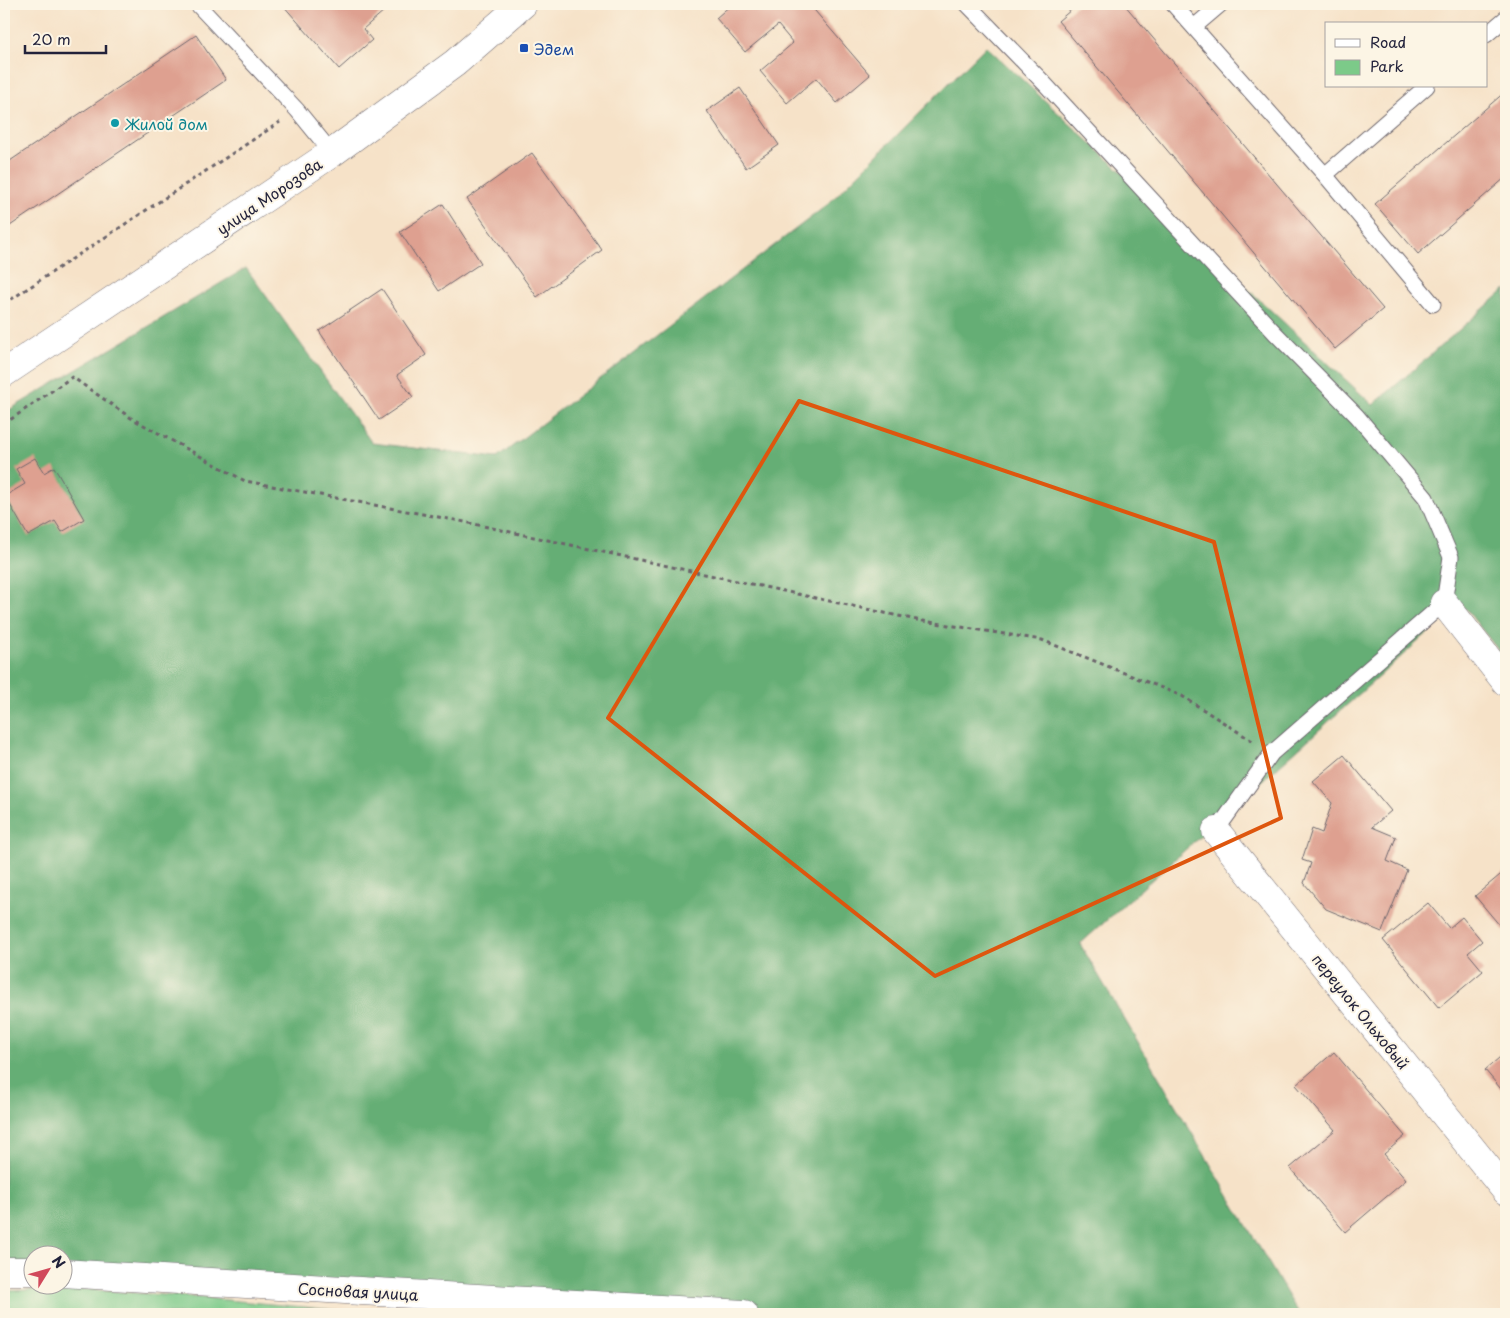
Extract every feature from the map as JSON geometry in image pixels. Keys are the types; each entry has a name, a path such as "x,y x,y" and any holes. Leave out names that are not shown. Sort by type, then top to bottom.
{"street":[{"name":"улица Морозова","path":"4,372 332,153 455,63 523,4"},
{"path":"1444,603 1506,682"},
{"name":"переулок Ольховый","path":"1216,832 1506,1191"},
{"path":"4,1271 22,1271"},
{"name":"Сосновая улица","path":"72,1274 744,1314"}],"lane":[{"path":"198,4 298,110 332,153"},
{"path":"967,4 1044,83 1275,333 1357,416 1426,498 1451,557 1444,603 1272,753 1216,832"},
{"path":"1173,4 1325,175 1433,304"},
{"path":"1194,27 1221,4"},
{"path":"1488,33 1506,18"},
{"path":"1325,175 1425,88"}],"path":[{"path":"4,304 298,110"},
{"path":"4,424 72,377 131,418 245,481 470,523 917,620 1042,640 1182,696 1272,753"}],"highlighted area":[{"path":"799,401 1214,542 1281,818 935,976 608,718"}],"green space":[{"path":"986,46 1373,405 1506,289 1506,660 1461,603 1080,944 1299,1314 744,1314 72,1274 72,1246 22,1246 22,1271 4,1271 4,413 246,268 372,443 497,458 827,205"},
{"path":"72,1288 380,1314 4,1314 4,1294 8,1291 22,1290 22,1296 72,1296"}],"building":[{"path":"282,4 392,4 363,29 372,40 339,69"},
{"path":"732,4 809,4 870,75 837,103 816,78 787,103 760,71 793,43 778,25 745,52 716,18"},
{"path":"1078,4 1124,4 1383,309 1335,349 1058,21"},
{"name":"Жилой дом","path":"196,35 226,80 4,230 4,165"},
{"path":"740,88 779,145 746,168 707,111"},
{"path":"1506,91 1506,177 1418,254 1375,204"},
{"path":"532,153 602,250 537,297 467,199"},
{"path":"443,204 481,263 439,291 400,232"},
{"path":"382,289 426,355 397,375 413,397 379,420 319,331"},
{"path":"35,458 44,473 54,467 84,519 62,532 55,521 28,536 5,496 25,484 16,469"},
{"path":"1344,755 1391,811 1372,827 1396,837 1387,861 1407,870 1382,932 1326,909 1304,883 1311,863 1302,860 1312,829 1322,833 1332,803 1313,781"},
{"path":"1506,870 1506,933 1475,896"},
{"path":"1428,903 1449,928 1462,917 1482,941 1468,953 1483,971 1439,1008 1383,940"},
{"path":"1334,1052 1405,1136 1384,1154 1406,1180 1345,1232 1290,1168 1335,1130 1296,1085"},
{"path":"1506,1052 1506,1095 1485,1070"}],"place":[{"name":"Эдем","path":"524,48"},
{"name":"Жилой дом","path":"115,123"}]}
